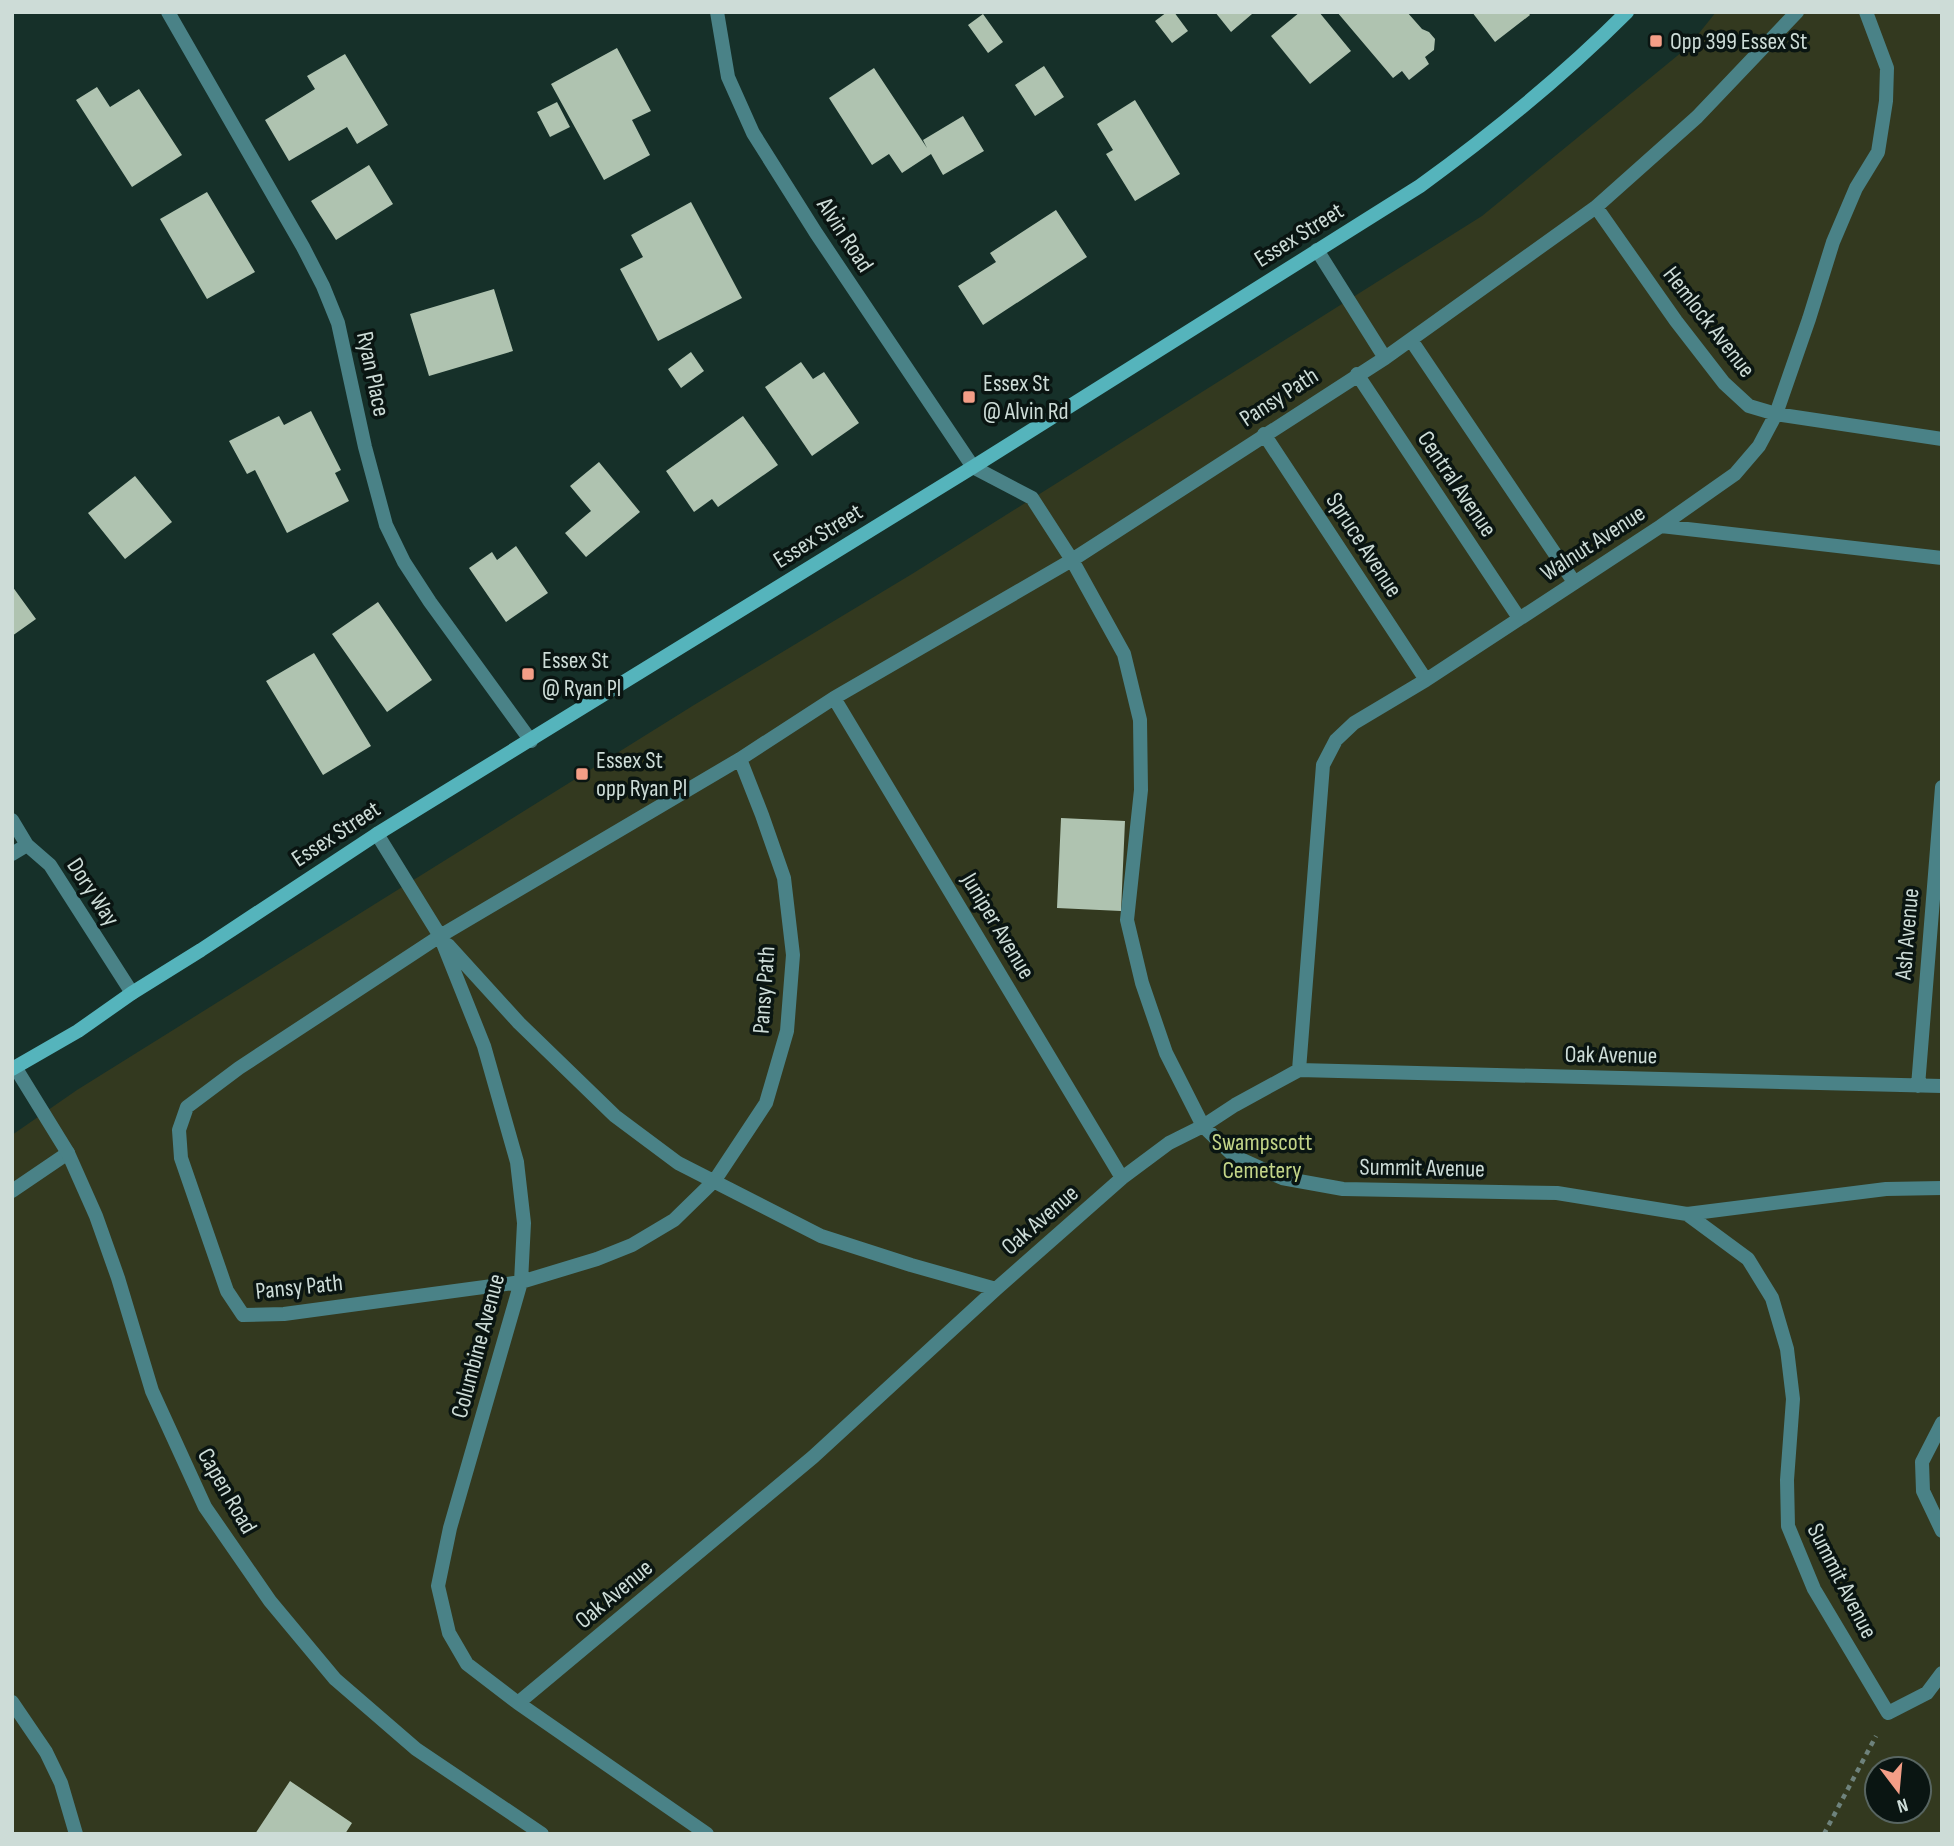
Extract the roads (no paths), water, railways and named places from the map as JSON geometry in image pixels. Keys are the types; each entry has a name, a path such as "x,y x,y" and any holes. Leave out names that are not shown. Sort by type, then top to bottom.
{"main road":[{"name":"Essex Street","path":"14,1068 78,1031 377,834 973,467 1420,186 1488,136 1551,83 1627,12"}],"street":[{"name":"Ryan Place","path":"168,12 323,286 338,323 377,494 404,562 531,741"},
{"name":"Alvin Road","path":"717,12 728,77 753,133 816,233 973,467"},
{"name":"Pansy Path","path":"740,759 784,878 793,955 787,1031 766,1103 715,1180 674,1220 632,1245 597,1259 521,1282 284,1314 243,1315 227,1291 181,1158 179,1130 187,1107 239,1068 440,936 740,759 834,698 1072,561 1385,358 1596,207 1697,117 1797,12"},
{"name":"Walnut Avenue","path":"1299,1070 1323,765 1336,740 1354,723 1426,680 1661,526 1735,474 1759,446 1776,414 1833,242 1856,188 1878,152 1886,101 1887,68 1866,12"},
{"name":"Hemlock Avenue","path":"1596,207 1676,321 1724,383 1749,406 1776,414 1942,439"},
{"path":"1317,250 1385,358"},
{"name":"Central Avenue","path":"1411,340 1574,582"},
{"name":"Central Avenue","path":"1357,374 1519,618"},
{"name":"Spruce Avenue","path":"1264,434 1426,680"},
{"name":"Summit Avenue","path":"973,467 1032,498 1072,561 1124,654 1140,720 1141,790 1127,920 1142,983 1166,1053 1203,1126 1234,1156 1282,1178 1343,1189 1557,1194 1687,1214 1748,1259 1772,1298 1787,1349 1793,1399 1787,1480 1788,1526 1815,1589 1888,1713 1927,1693 1942,1673"},
{"path":"1661,526 1942,558"},
{"name":"Juniper Avenue","path":"834,698 1122,1178"},
{"name":"Ash Avenue","path":"1918,1086 1942,787"},
{"name":"Dory Way","path":"12,820 27,845 50,865 132,993"},
{"name":"Columbine Avenue","path":"377,834 440,936 484,1046 517,1162 524,1223 521,1282 450,1528 438,1586 449,1633 467,1664 518,1703"},
{"path":"12,854 27,845"},
{"name":"Columbine Avenue","path":"440,936 519,1023 615,1116 678,1163 821,1236 996,1289"},
{"name":"Capen Road","path":"14,1068 68,1153 96,1216 152,1391 205,1507 270,1601 335,1679 406,1740 542,1834"},
{"name":"Oak Avenue","path":"518,1703 813,1457 1122,1178 1170,1143 1299,1070 1942,1086"},
{"path":"12,1191 68,1153"},
{"path":"1687,1214 1886,1189 1942,1188"},
{"path":"1942,1423 1922,1462 1923,1491 1942,1531"},
{"path":"12,1702 46,1752 61,1783 76,1834"},
{"path":"518,1703 707,1834"}],"place":[{"name":"Opp 399 Essex St","path":"1656,41"},
{"name":"Essex St @ Alvin Rd","path":"969,397"},
{"name":"Essex St @ Ryan Pl","path":"528,674"},
{"name":"Essex St opp Ryan Pl","path":"582,774"}],"park label":[{"name":"Swampscott Cemetery","path":"1262,1156"}]}
